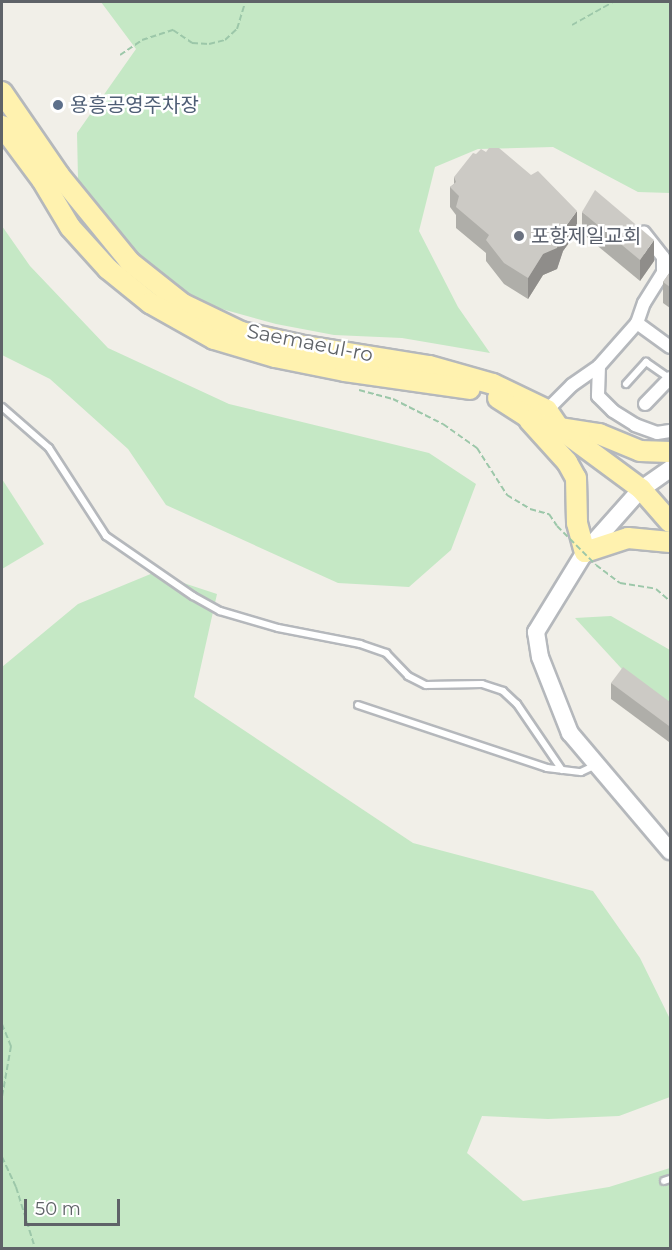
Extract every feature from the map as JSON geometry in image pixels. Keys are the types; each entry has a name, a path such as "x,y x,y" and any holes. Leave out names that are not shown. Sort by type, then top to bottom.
{"main road":[{"name":"Saemaeul-ro","path":"2,92 59,175 130,262 183,304 241,332 299,345 354,351 429,366 493,384 547,410 560,429 641,489 670,522"},
{"name":"Saemaeul-ro","path":"2,126 42,180 70,227 108,268 150,303 214,339 275,357 345,371 465,387 499,399 540,425 560,429"},
{"path":"526,416 567,462 576,477 578,523 591,558 628,538 670,542"},
{"path":"560,429 599,434 640,451 670,452"}],"street":[{"path":"547,410 572,385 599,366 637,323 644,303 663,273 663,257 648,236 629,223"},
{"path":"637,323 670,347"},
{"path":"599,366 597,396 613,411 635,425 657,433 670,432"},
{"path":"645,404 670,378"},
{"path":"670,470 641,489 536,632 540,657 570,733 670,851"}],"lane":[{"path":"626,384 646,362 670,378"},
{"path":"2,407 49,448 106,536 193,597 220,611 278,628 360,644 386,653 408,676 426,685 482,684 503,691 517,704 562,770"},
{"path":"358,705 463,742 547,768 581,772 598,765"}],"path":[{"path":"120,55 142,40 173,30 192,44 209,44 225,40 237,29 245,2"},
{"path":"572,25 613,2"},
{"path":"359,390 393,399 443,424 477,447 507,495 531,509 549,514 557,526 620,583 656,589 670,602"},
{"path":"2,1024 11,1046 2,1097"},
{"path":"2,1156 16,1187 35,1248"}],"green space":[{"path":"101,2 670,2 670,193 638,192 553,147 478,149 435,167 419,231 458,307 490,353 402,338 334,335 276,324 211,306 148,269 131,252 78,179 77,133 136,49"},
{"path":"2,226 30,266 108,348 229,404 429,453 476,484 451,550 409,587 338,583 166,505 128,449 50,379 2,355"},
{"path":"2,479 44,544 2,569"},
{"path":"153,573 217,594 194,697 413,843 593,891 640,958 670,1019 670,1097 619,1116 548,1119 482,1116 467,1153 523,1201 609,1187 670,1168 670,1248 2,1248 2,667 78,604"},
{"path":"611,616 670,650 670,712 632,680 575,618"}],"building":[{"name":"포항제일교회","path":"489,148 499,148 531,175 538,171 577,211 563,230 557,248 543,254 528,278 504,263 486,240 489,235 456,207 459,196 450,187 456,182 454,177 473,153 476,154 481,149 486,152"},
{"path":"595,190 654,240 640,260 582,212"},
{"path":"670,272 670,287 663,282"},
{"path":"623,667 670,702 669,726 611,683"}],"place":[{"name":"용흥공영주차장","path":"58,105"},
{"name":"포항제일교회","path":"519,236"}]}
